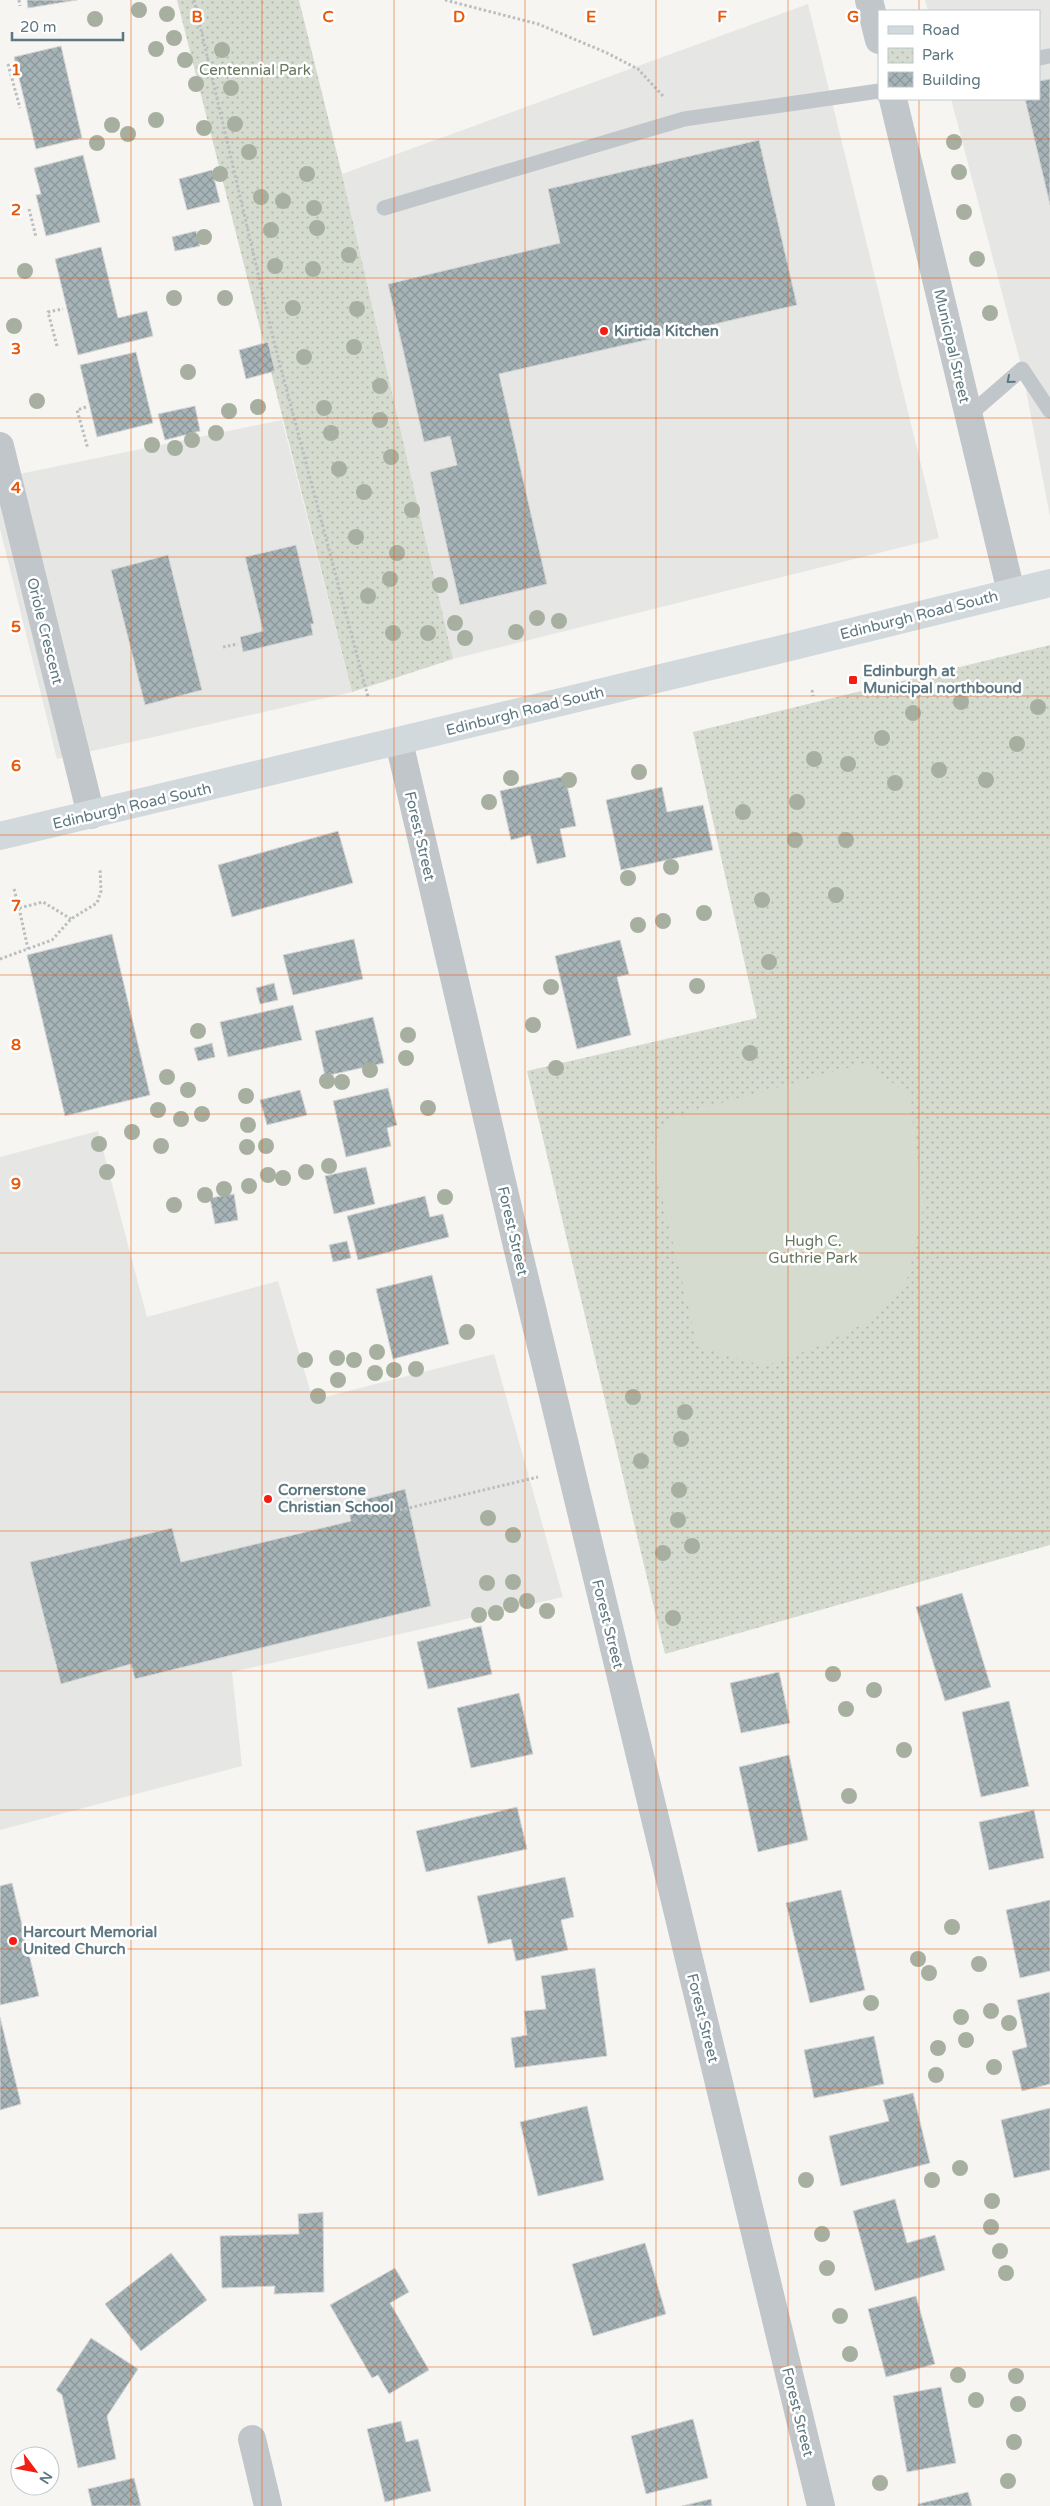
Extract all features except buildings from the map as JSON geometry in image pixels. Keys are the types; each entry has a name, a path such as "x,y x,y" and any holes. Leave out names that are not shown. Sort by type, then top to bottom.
{"main road":[{"name":"Edinburgh Road South","path":"0,836 399,742 1050,582"}],"street":[{"path":"869,0 878,36"},
{"name":"Municipal Street","path":"893,100 1011,592"},
{"name":"Oriole Crescent","path":"0,446 91,815"},
{"name":"Forest Street","path":"399,742 570,1469 821,2506"},
{"path":"252,2439 268,2506"}],"lane":[{"path":"384,208 684,119 878,91"},
{"path":"968,416 1022,369 1050,411"}],"path":[{"path":"20,0 20,6"},
{"path":"194,0 275,346 368,697"},
{"path":"445,0 538,24 613,56 638,69 684,119"},
{"path":"8,64 20,108"},
{"path":"29,209 36,237"},
{"path":"57,346 48,312 63,309"},
{"path":"86,407 77,410 88,449"},
{"path":"223,647 238,644"},
{"path":"852,680 855,686"},
{"path":"812,690 813,696"},
{"path":"0,959 52,940 71,919 97,903 101,891 100,869"},
{"path":"14,889 28,949"},
{"path":"19,908 43,902 71,919"},
{"path":"400,1510 570,1469"}],"shaded area":[{"path":"925,0 1050,0 1050,517 1022,369 951,100 1040,100 1040,10 928,10"},
{"path":"808,4 939,538 453,659 342,174"},
{"path":"282,420 352,692 57,759 0,529 0,478"},
{"name":"Cornerstone Christian School","path":"98,1131 147,1317 278,1281 313,1400 494,1354 563,1597 232,1672 242,1766 0,1830 0,1157"}],"green space":[{"name":"Centennial Park","path":"177,0 299,0 342,174 453,659 352,692"},
{"name":"Hugh C. Guthrie Park","path":"1050,645 1050,1545 665,1654 527,1071 757,1018 693,732"},
{"path":"865,1063 909,1095 924,1205 907,1280 867,1322 819,1346 765,1366 698,1347 650,1148 671,1117"}],"place":[{"name":"Kirtida Kitchen","path":"604,331"},
{"name":"Edinburgh at Municipal northbound","path":"853,680"},
{"name":"Cornerstone Christian School","path":"268,1499"},
{"name":"Harcourt Memorial United Church","path":"13,1941"}]}
